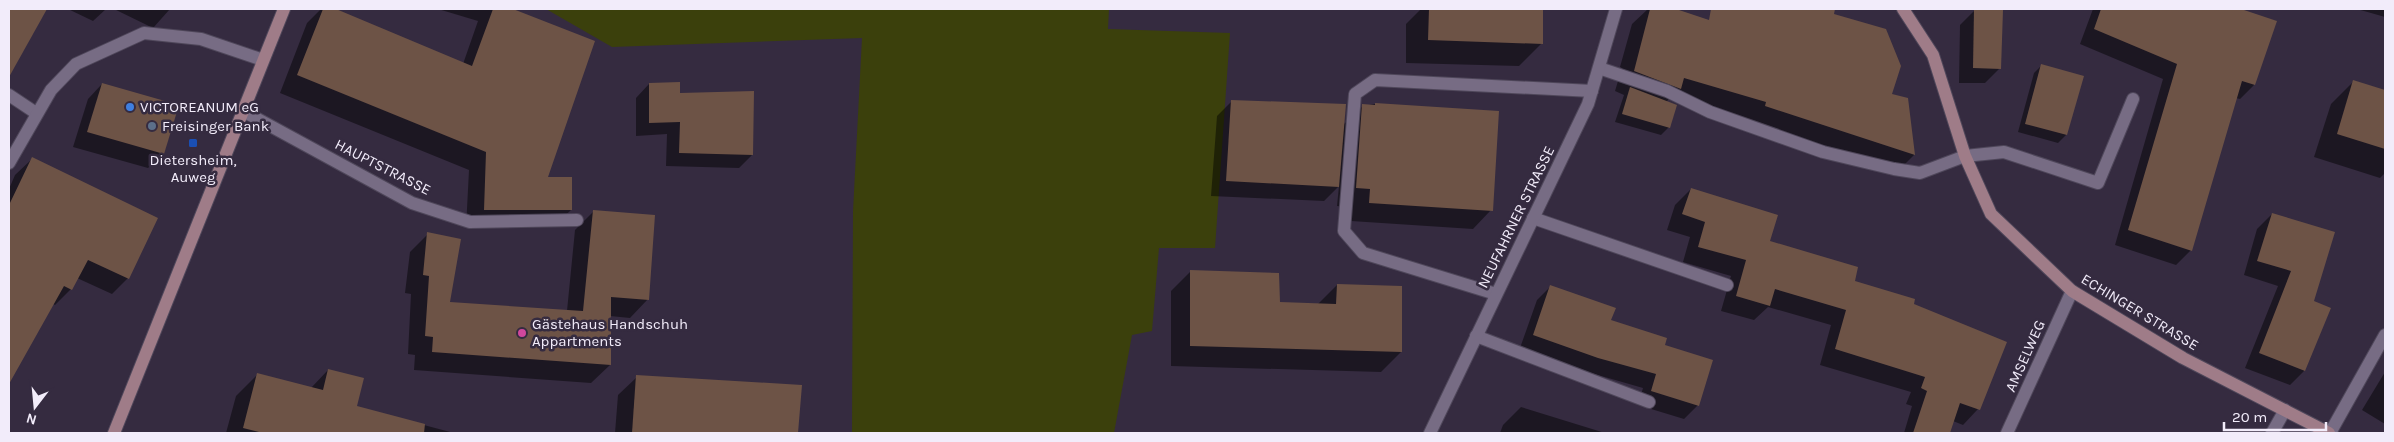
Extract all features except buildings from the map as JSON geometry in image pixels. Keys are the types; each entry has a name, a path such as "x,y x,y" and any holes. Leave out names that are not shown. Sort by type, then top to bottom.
{"street":[{"path":"114,433 284,9"},
{"name":"NEUFAHRNER STRASSE","path":"1430,433 1588,104 1616,9"},
{"name":"ECHINGER STRASSE","path":"1903,9 1933,54 1964,156 1991,214 2072,291 2183,358 2330,433"},
{"path":"9,162 51,90 76,64 144,33 201,39 263,60"},
{"path":"1599,68 1667,91 1710,112 1806,146 1894,170 1920,173 1964,156 2004,152 2098,183 2133,99"},
{"path":"1496,294 1363,253 1344,232 1355,94 1375,80 1592,91"},
{"path":"9,96 36,113"},
{"name":"HAUPTSTRASSE","path":"242,111 412,203 470,222 577,220"},
{"path":"1533,218 1727,285"},
{"name":"AMSELWEG","path":"2007,433 2072,291"},
{"path":"2330,433 2385,335"},
{"path":"1476,336 1649,402"},
{"path":"2272,433 2285,410"}],"green space":[{"path":"546,9 1109,9 1108,29 1230,33 1215,248 1159,248 1152,331 1132,335 1114,433 852,433 853,211 862,38 612,47"}],"place":[{"name":"VICTOREANUM eG","path":"130,107"},
{"name":"Freisinger Bank","path":"152,126"},
{"name":"Dietersheim, Auweg","path":"193,143"},
{"name":"Gästehaus Handschuh Appartments","path":"522,333"}]}
